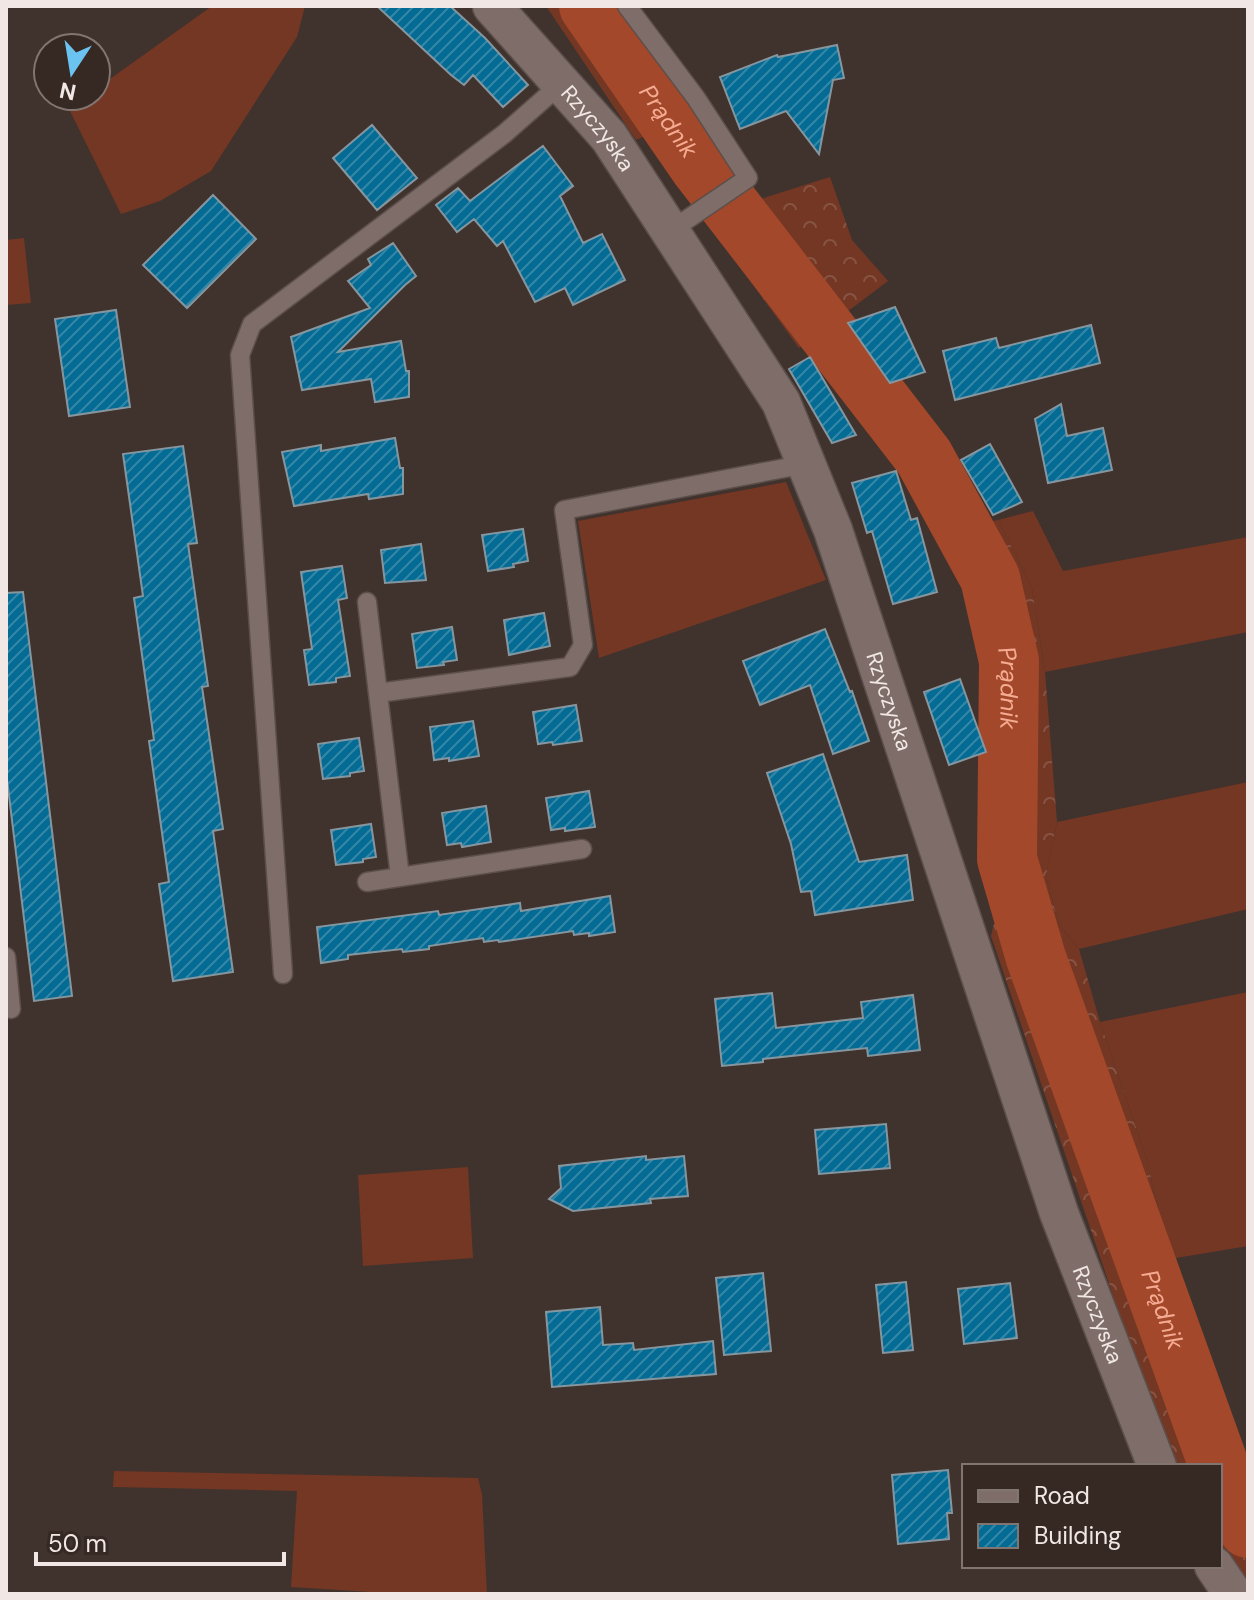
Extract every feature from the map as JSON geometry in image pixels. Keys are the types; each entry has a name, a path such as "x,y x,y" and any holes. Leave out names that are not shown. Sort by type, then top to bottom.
{"street":[{"name":"Rzyczyska","path":"492,6 609,137 781,402 843,558 1059,1213 1156,1464"},
{"path":"1215,1568 1233,1594"}],"lane":[{"path":"627,6 696,98 748,178 670,231"},
{"path":"283,974 240,355 252,324 504,134 562,83"},
{"path":"378,693 570,667 583,645 564,510 806,464"},
{"path":"367,602 400,877"},
{"path":"367,882 582,849"},
{"path":"6,957 11,1009"}],"green space":[{"path":"212,6 305,6 297,37 211,171 160,201 121,214 70,112 112,112 112,78"},
{"path":"546,6 606,6 734,178 693,204 659,130 636,140"},
{"path":"830,177 852,240 888,281 799,348 708,223 751,202"},
{"path":"24,238 31,303 6,305 6,240"},
{"path":"835,321 901,416 869,423 808,341"},
{"path":"937,446 954,486 979,524 998,520 1032,588 1045,672 1057,822 1046,876 1059,925 1079,949 1146,1157 1170,1259 1248,1469 1248,1588 1222,1553 1222,1464 1170,1464 991,936 1000,898 999,697 992,620 958,530 935,528 906,454"},
{"path":"786,482 826,580 599,658 578,521"},
{"path":"1033,511 1063,571 1248,537 1248,632 1045,672 1032,588 998,520"},
{"path":"1248,782 1248,909 1079,949 1059,925 1046,876 1057,822"},
{"path":"1248,992 1248,1246 1170,1259 1146,1157 1100,1022"},
{"path":"468,1167 473,1258 363,1266 358,1175"},
{"path":"114,1471 478,1478 482,1494 487,1594 402,1594 291,1587 297,1491 113,1487"}],"building":[{"path":"377,6 450,6 485,38 528,85 503,107 473,75 464,85 451,75"},
{"path":"837,45 844,78 833,80 819,154 786,111 740,129 720,77 777,55"},
{"path":"372,125 417,178 377,210 333,158"},
{"path":"543,146 573,186 560,196 583,243 602,234 625,280 573,305 565,288 535,302 503,241 497,246 474,219 457,232 436,205 458,188 470,201"},
{"path":"213,195 256,239 187,308 143,265"},
{"path":"393,243 416,276 338,352 401,341 406,371 409,371 409,397 375,402 371,379 302,390 291,337 370,308 348,281 371,265 368,259"},
{"path":"895,307 925,372 890,383 848,323"},
{"path":"116,310 130,407 69,416 55,319"},
{"path":"1091,325 1100,363 955,400 943,351 996,338 999,348"},
{"path":"810,357 856,435 832,443 789,369"},
{"path":"1061,404 1067,436 1103,428 1112,470 1048,483 1035,419"},
{"path":"395,438 400,468 403,468 403,494 369,499 368,494 294,506 282,452 321,445 321,451"},
{"path":"990,444 1022,502 993,515 961,460"},
{"path":"183,446 197,543 188,544 208,686 202,687 223,829 213,831 233,972 173,981 159,884 169,882 149,741 154,740 134,598 143,596 123,454"},
{"path":"896,471 911,520 917,518 937,592 893,604 872,531 867,533 852,483"},
{"path":"523,529 528,561 513,564 514,567 488,571 482,535"},
{"path":"421,544 426,580 385,583 381,550"},
{"path":"342,566 347,598 338,600 350,676 336,678 336,682 309,685 304,650 312,649 301,572"},
{"path":"23,592 72,996 34,1001 6,771 6,593"},
{"path":"544,613 550,646 509,655 504,620"},
{"path":"452,627 457,660 417,668 412,634"},
{"path":"825,629 852,691 869,741 833,754 810,685 760,705 743,661"},
{"path":"960,679 986,752 949,765 924,692"},
{"path":"576,705 582,741 538,744 533,712"},
{"path":"473,721 479,756 434,760 430,727"},
{"path":"359,738 364,771 323,779 318,744"},
{"path":"823,754 859,862 907,855 913,900 815,915 811,891 801,892 791,844 767,773"},
{"path":"589,791 595,827 551,830 546,798"},
{"path":"486,806 491,842 462,847 461,843 447,845 442,813"},
{"path":"371,824 376,857 336,865 331,830"},
{"path":"610,896 615,932 589,936 589,933 574,935 573,931 499,942 484,942 483,938 429,946 429,949 348,955 348,959 321,963 317,927 438,911 439,915 520,903 521,911"},
{"path":"772,993 776,1028 863,1018 861,1002 913,995 920,1050 868,1056 867,1048 722,1066 715,999"},
{"path":"886,1124 890,1168 819,1174 815,1130"},
{"path":"646,1156 646,1160 684,1156 688,1196 573,1211 549,1199 561,1188 559,1166"},
{"path":"763,1273 771,1351 724,1355 716,1278"},
{"path":"906,1282 913,1350 883,1353 876,1285"},
{"path":"1010,1283 1017,1338 964,1344 958,1289"},
{"path":"600,1307 603,1345 633,1343 634,1350 713,1341 716,1374 552,1387 546,1312"},
{"path":"948,1470 952,1513 947,1513 949,1539 898,1544 892,1475"}],"waterway":[{"name":"Prądnik","path":"589,6 700,167 924,457 990,578 1009,661 1007,859 1036,958 1218,1464"},
{"name":"Prądnik","path":"1222,1473 1248,1528"}]}
